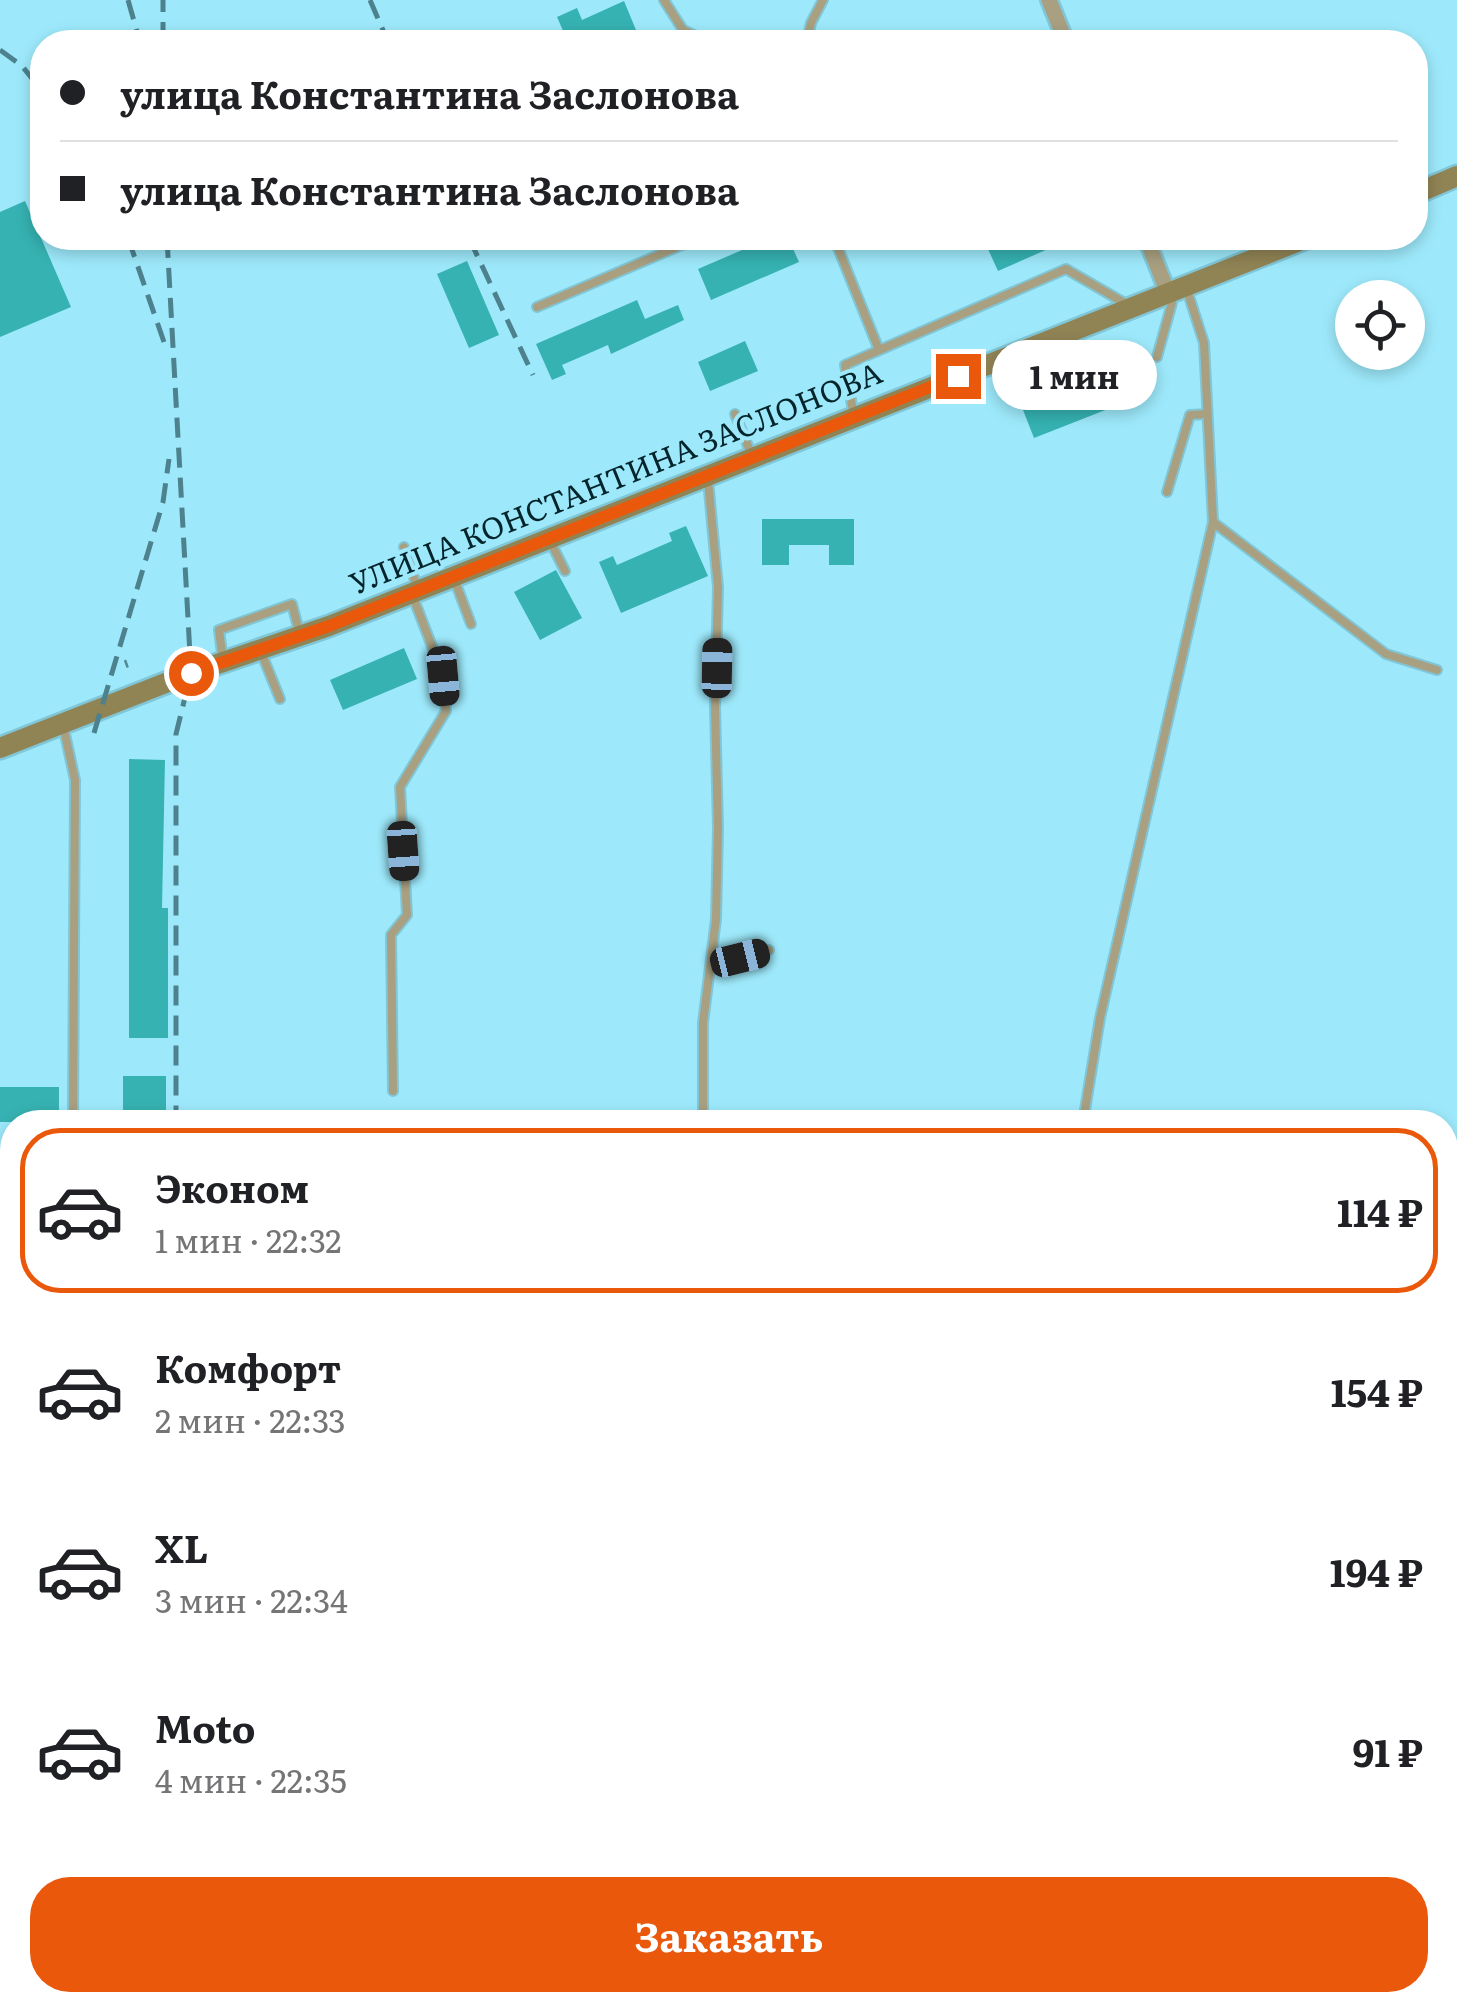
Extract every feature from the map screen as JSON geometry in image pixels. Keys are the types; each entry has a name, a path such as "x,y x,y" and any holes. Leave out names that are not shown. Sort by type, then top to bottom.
{"street":[{"path":"1049,0 1061,30"},
{"path":"1428,188 1457,176"},
{"path":"1153,250 1177,289"},
{"name":"УЛИЦА КОНСТАНТИНА ЗАСЛОНОВА","path":"0,748 415,592 1276,250"}],"lane":[{"path":"664,0 683,30"},
{"path":"810,30 823,0"},
{"path":"537,307 670,250"},
{"path":"839,250 879,350"},
{"path":"854,417 845,365 1066,269 1132,308"},
{"path":"1157,356 1177,289"},
{"path":"1085,1110 1100,1018 1213,522 1204,342 1177,289"},
{"path":"735,414 753,457"},
{"path":"1167,492 1190,415 1207,414"},
{"path":"703,1110 703,1023 718,876 718,587 708,475"},
{"path":"1213,522 1386,654 1436,670"},
{"path":"548,539 564,571"},
{"path":"393,1091 392,935 407,915 400,787 446,711 438,660 404,548"},
{"path":"453,576 471,624"},
{"path":"223,662 219,630 292,604 300,634"},
{"path":"260,649 280,699"},
{"path":"62,724 75,780 73,1110"},
{"path":"711,965 770,950"}],"building":[{"path":"624,1 636,30 563,30 557,17 577,8 582,20"},
{"path":"25,201 30,213 30,250 46,250 71,307 0,337 0,212"},
{"path":"742,250 794,250 799,262 711,300 698,269"},
{"path":"988,250 1046,250 998,271"},
{"path":"467,261 499,335 469,348 437,274"},
{"path":"637,300 645,319 678,305 684,320 611,354 608,345 562,365 566,374 552,380 536,344"},
{"path":"745,341 758,371 710,391 698,362"},
{"path":"1125,370 1136,398 1034,438 1023,410"},
{"path":"762,519 854,519 854,565 829,565 829,545 789,545 789,565 762,565"},
{"path":"686,526 708,576 621,613 599,562 613,556 617,565 672,541 669,533"},
{"path":"556,570 582,618 540,640 514,592"},
{"path":"404,648 417,679 343,710 330,680"},
{"path":"129,759 165,760 162,908 168,908 168,1038 129,1038"},
{"path":"123,1076 166,1076 166,1110 123,1110"},
{"path":"0,1087 59,1087 59,1110 0,1110"}],"railway":[{"path":"128,0 137,30"},
{"path":"163,0 163,30"},
{"path":"370,0 383,30"},
{"path":"0,50 30,76"},
{"path":"132,250 164,342"},
{"path":"168,250 191,673 176,734 176,1110"},
{"path":"475,250 533,375"},
{"path":"94,733 163,502 169,459"}],"route":[{"path":"191,673 329,626 958,376"}]}
